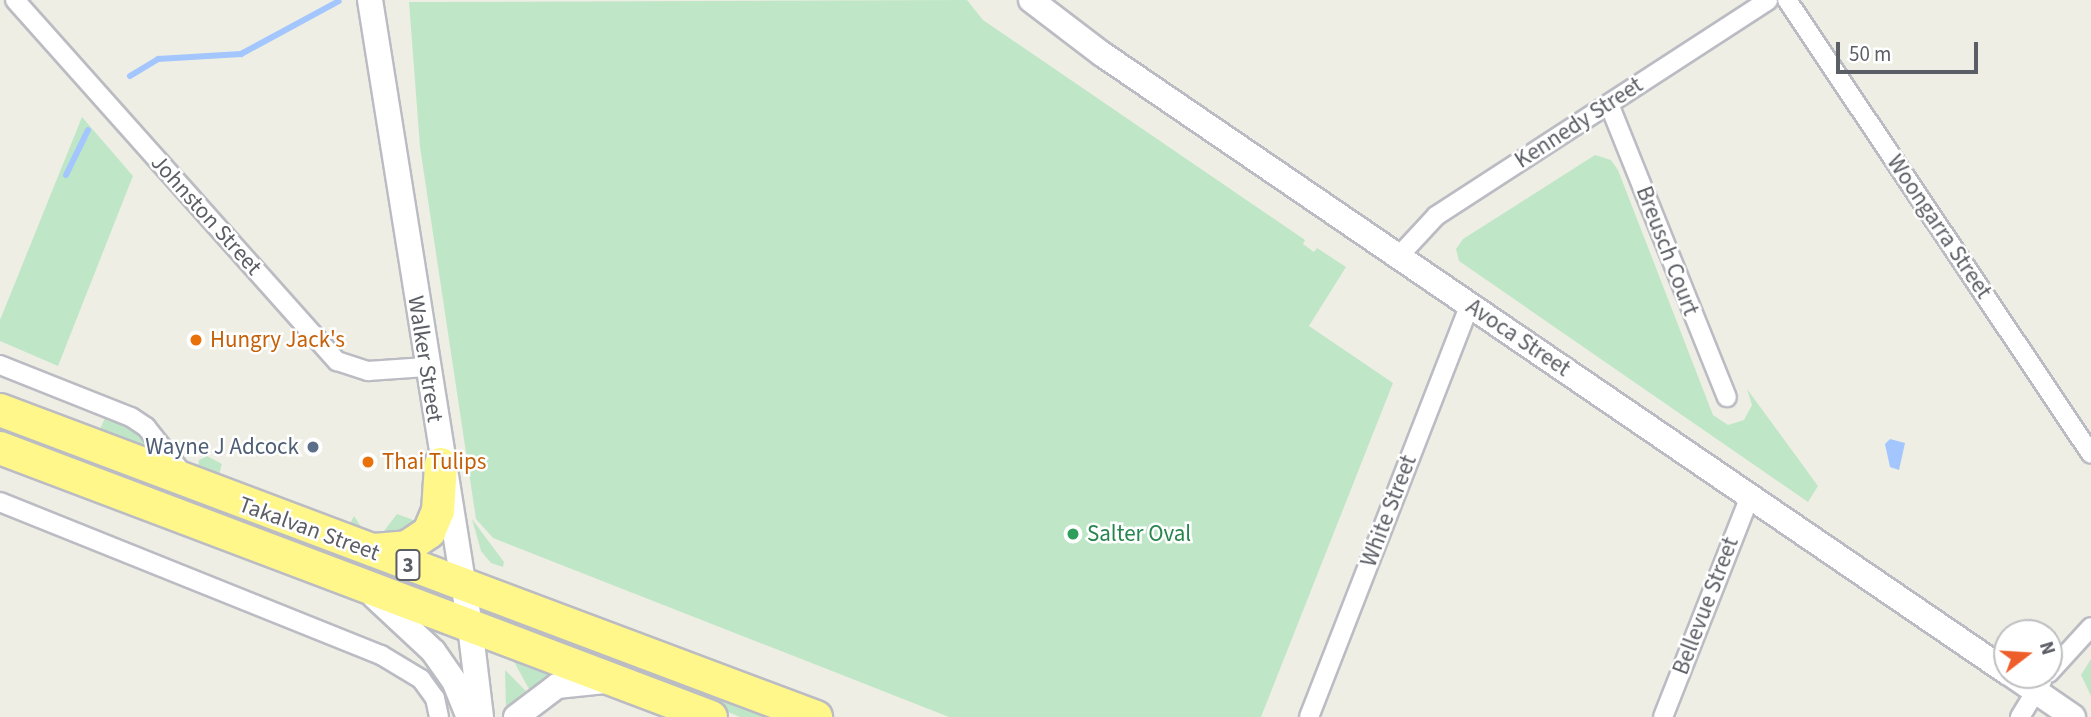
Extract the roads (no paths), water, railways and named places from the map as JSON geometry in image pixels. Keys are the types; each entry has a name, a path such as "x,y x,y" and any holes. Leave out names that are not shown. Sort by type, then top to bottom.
{"highway":[{"name":"Takalvan Street","path":"0,410 191,485 464,584 816,717"},
{"name":"Takalvan Street","path":"0,448 711,717"},
{"path":"366,550 397,549 429,533 438,511 441,464"}],"street":[{"name":"Walker Street","path":"370,0 441,464 464,584 481,717"},
{"name":"Avoca Street","path":"1031,0 1101,54 1993,662"},
{"name":"Kennedy Street","path":"1399,256 1436,216 1768,0"},
{"name":"Woongarra Street","path":"1787,0 2091,454"},
{"name":"Johnston Street","path":"22,3 337,361 368,371 426,367"},
{"name":"Breusch Court","path":"1609,104 1727,397"},
{"name":"White Street","path":"1309,717 1470,305"},
{"path":"0,365 131,417 146,427 191,485"},
{"name":"Bellevue Street","path":"1663,717 1749,496"},
{"path":"0,502 381,655 421,679 435,698 439,717"},
{"path":"359,585 423,639 446,668 469,717"},
{"path":"2063,659 2091,627"},
{"path":"516,717 557,686 584,680 623,684"},
{"path":"2020,717 2038,689"},
{"path":"2051,689 2073,717"}],"water":[{"path":"1890,439 1905,443 1899,470 1890,467 1885,444"}],"waterway":[{"path":"130,76 158,59 241,54 339,1"},
{"path":"66,175 88,130"}],"place":[{"name":"Hungry Jack's","path":"196,340"},
{"name":"Wayne J Adcock","path":"313,447"},
{"name":"Thai Tulips","path":"368,462"},
{"name":"Salter Oval","path":"1073,534"}]}
